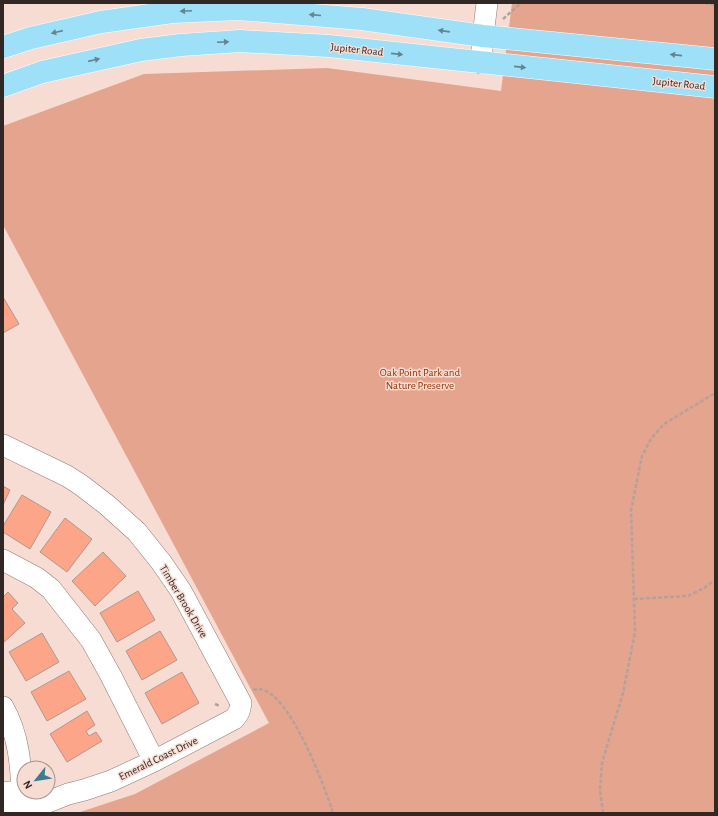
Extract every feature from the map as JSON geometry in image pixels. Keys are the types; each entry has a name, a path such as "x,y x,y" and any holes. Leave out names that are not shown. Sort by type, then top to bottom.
{"main road":[{"path":"3,47 31,38 101,22 172,12 238,9 362,19 483,36 715,59"},
{"name":"Jupiter Road","path":"3,86 42,72 141,50 181,45 240,41 329,46 715,87"}],"street":[{"path":"481,63 487,3"},
{"name":"Timber Brook Drive","path":"3,444 67,476 107,505 137,532 161,562 181,592 239,704"},
{"path":"3,560 37,578 51,588 91,640 154,761"},
{"name":"Emerald Coast Drive","path":"56,799 111,781 154,761 234,719 238,715 239,704"},
{"path":"3,707 11,724 20,760"},
{"name":"Emerald Coast Drive","path":"56,792 68,794"},
{"name":"Emerald Coast Drive","path":"3,810 16,797"},
{"name":"Emerald Coast Drive","path":"32,800 43,804 53,800"}],"path":[{"path":"705,3 715,5"},
{"path":"603,813 600,790 602,763 624,693 635,632 631,510 642,456 651,439 664,424 715,393"},
{"path":"634,599 688,596 704,588 715,580"},
{"path":"215,704 222,706 239,704 258,688 266,690 281,703 296,726 317,768 333,813"}],"green space":[{"name":"Oak Point Park and Nature Preserve","path":"512,3 715,3 715,813 77,813 135,794 269,723 3,225 3,126 144,74 327,68 501,91"}],"building":[{"path":"3,297 19,324 3,333"},
{"path":"3,486 10,490 3,505"},
{"path":"22,495 51,512 30,549 3,532 3,526"},
{"path":"65,518 92,539 67,572 40,552"},
{"path":"103,552 126,576 95,606 72,581"},
{"path":"138,591 155,620 117,642 100,613"},
{"path":"8,592 18,603 12,609 25,623 3,643 3,597"},
{"path":"160,631 177,660 142,680 126,651"},
{"path":"42,633 59,662 26,681 9,652"},
{"path":"69,671 86,699 47,721 31,692"},
{"path":"182,672 199,703 162,724 145,693"},
{"path":"87,711 95,725 86,731 89,736 96,732 102,741 67,762 50,734"}]}
